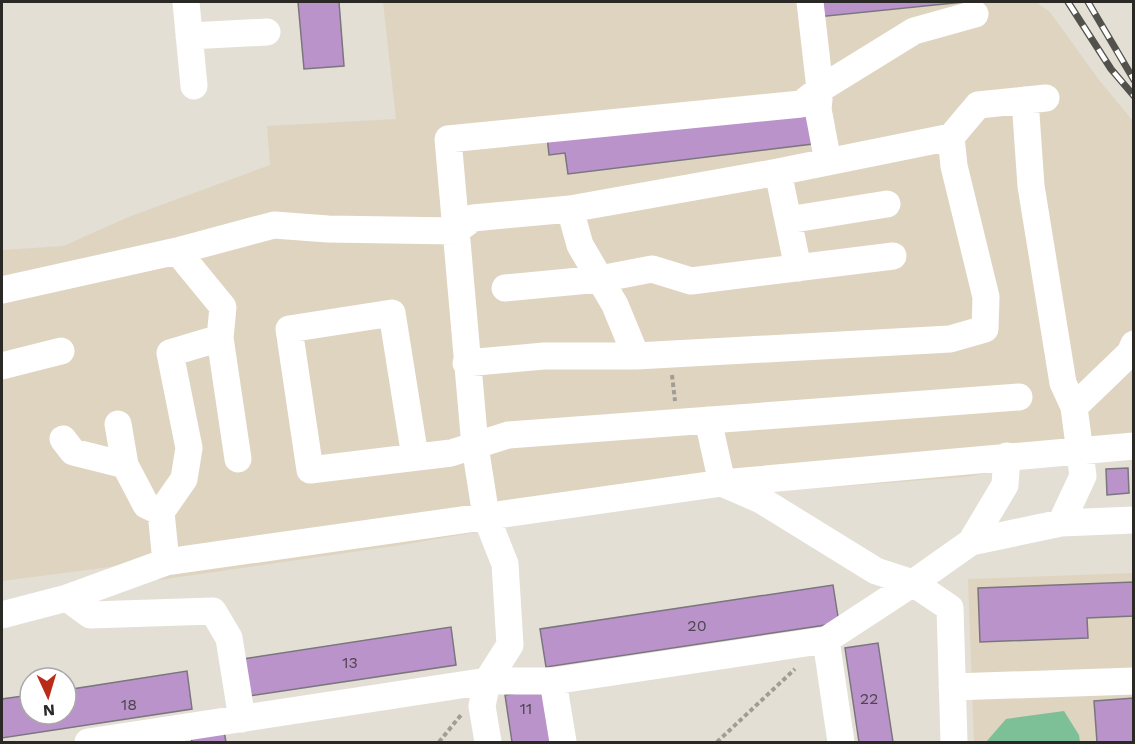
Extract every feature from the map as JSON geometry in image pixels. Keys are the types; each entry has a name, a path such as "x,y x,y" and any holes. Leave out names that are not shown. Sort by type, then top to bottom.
{"lane":[{"path":"186,2 194,86"},
{"path":"810,2 820,89 818,109 828,162"},
{"path":"488,742 482,706 487,681 510,645 505,564 486,516 475,446 448,139 801,104 820,89 914,31 975,14"},
{"path":"189,36 267,32"},
{"path":"2,290 177,251 274,225 328,229 456,231 473,218 570,209 778,172 951,137 978,105 1035,99 1033,198 1063,383 1074,407 1083,477 1061,523"},
{"path":"466,363 544,356 636,356 950,339 985,329 986,297 954,166 951,137"},
{"path":"778,172 798,268"},
{"path":"788,220 887,204"},
{"path":"570,209 580,245 615,305 636,356"},
{"path":"177,251 223,307 220,338 238,459"},
{"path":"505,288 600,279 652,269 691,281 893,256"},
{"path":"415,457 392,313 289,328 310,470 451,453 508,435 1019,397"},
{"path":"166,562 161,512 184,479 189,448 170,353 220,338"},
{"path":"1074,407 1130,353 1134,344"},
{"path":"2,366 61,351"},
{"path":"708,420 722,483"},
{"path":"118,424 125,465 146,506 161,512"},
{"path":"63,439 73,452 125,465"},
{"path":"2,615 67,598 166,562 722,483 1079,449 1128,441"},
{"path":"971,542 1005,485 1007,456"},
{"path":"722,483 761,500 876,571 913,583 950,608 954,742"},
{"path":"88,742 175,736 242,718 487,681 553,681 826,640 971,542 1061,523 1134,520"},
{"path":"67,598 90,615 213,611 229,638 242,718"},
{"path":"826,640 842,742"},
{"path":"553,681 563,742"},
{"path":"952,687 1134,681"}],"path":[{"path":"670,354 677,422"},
{"path":"717,742 826,640"}],"shaded area":[{"path":"383,2 1036,2 1050,12 1099,80 1133,121 1133,451 1108,452 965,477 671,499 401,545 159,580 125,565 2,581 2,250 63,246 131,216 270,165 267,126 396,119"},
{"path":"1133,573 1133,742 974,742 968,579"}],"green space":[{"path":"1064,711 1079,735 1080,742 986,742 1006,719"}],"building":[{"path":"298,2 339,2 344,66 304,69"},
{"path":"816,2 964,2 817,17"},
{"path":"816,103 821,143 568,174 565,153 549,155 547,136"},
{"path":"1128,468 1129,493 1107,495 1106,469"},
{"path":"1134,582 1134,616 1087,618 1088,638 980,642 978,588"},
{"path":"833,585 839,623 546,667 540,629"},
{"path":"451,627 456,665 249,696 243,659"},
{"path":"878,643 893,742 859,742 845,648"},
{"path":"187,671 192,709 2,738 2,699 18,697 18,726 78,726 78,688"},
{"path":"543,689 552,742 512,742 505,695"},
{"path":"1134,698 1134,742 1097,742 1094,701"},
{"path":"223,725 226,742 192,742 190,731"}],"railway":[{"path":"1068,2 1111,69 1134,96"},
{"path":"1088,2 1134,80"}]}
